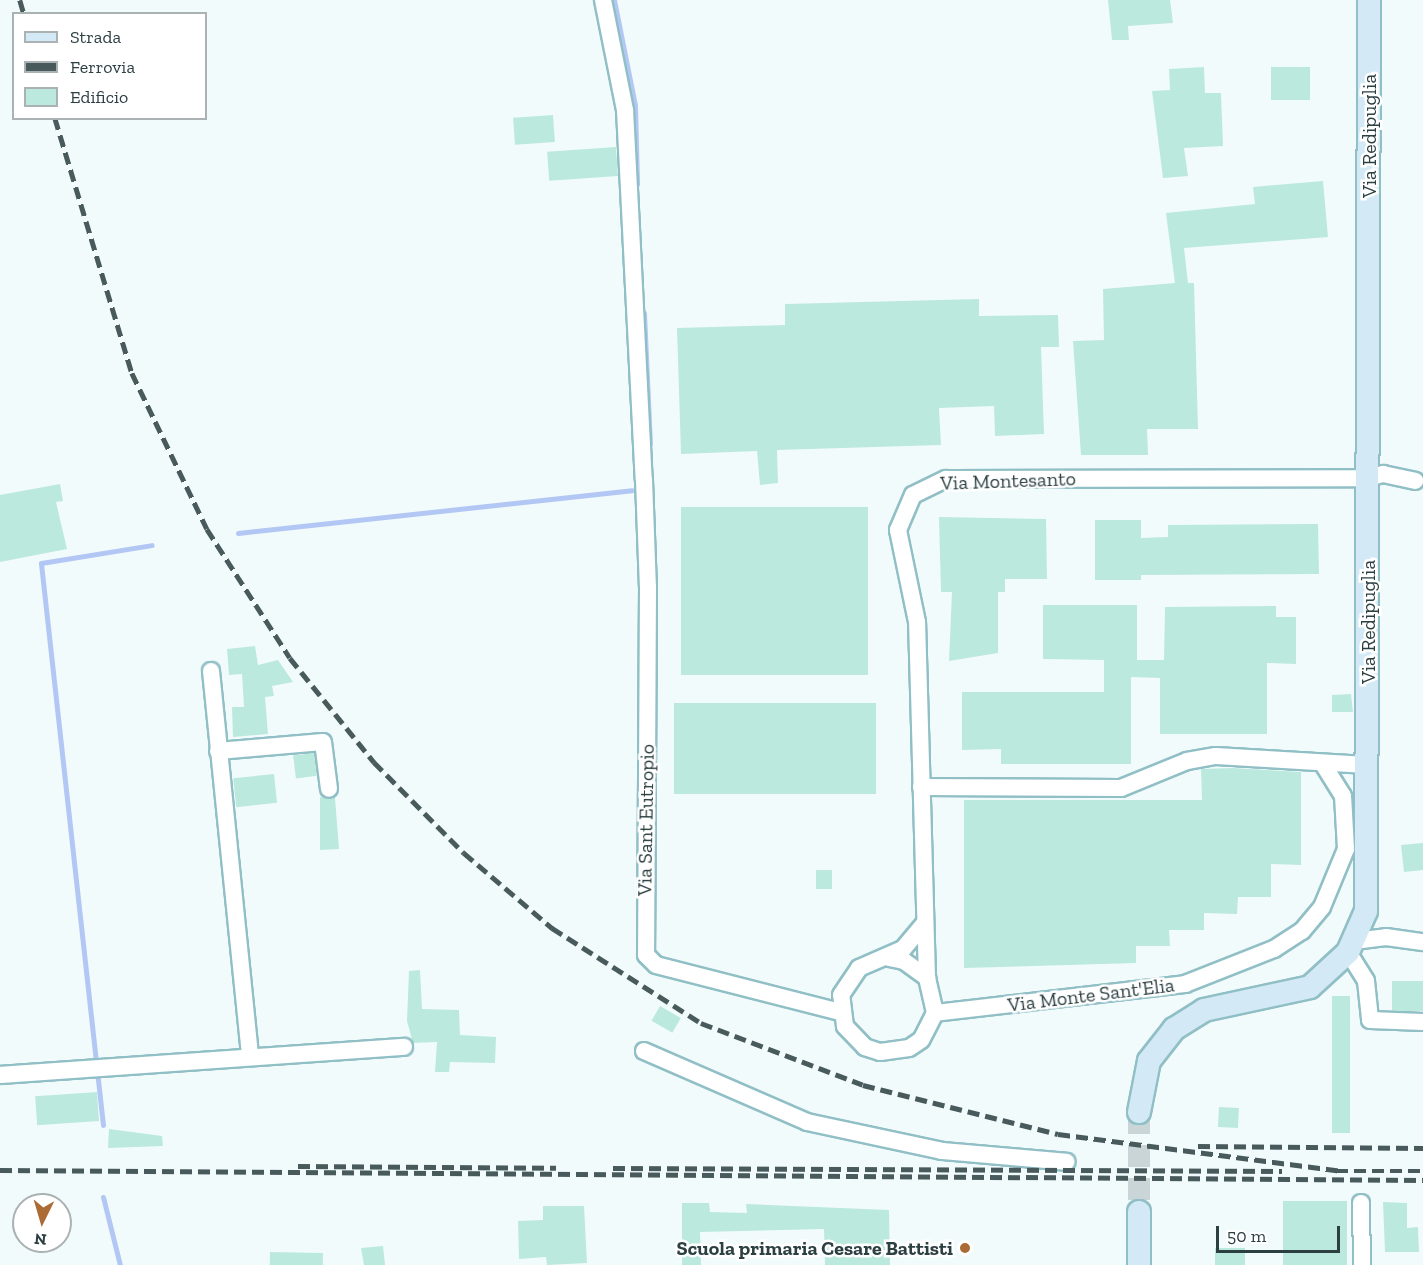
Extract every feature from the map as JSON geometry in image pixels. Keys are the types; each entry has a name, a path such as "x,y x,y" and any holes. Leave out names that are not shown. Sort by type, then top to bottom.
{"street":[{"name":"Via Sant Eutropio","path":"603,0 625,110 644,480 648,586 646,954 656,965 840,1012"},
{"name":"Via Redipuglia","path":"1139,1112 1149,1061 1174,1029 1204,1010 1310,987 1351,947 1366,911 1369,0"},
{"name":"Via Montesanto","path":"927,978 923,925 917,622 898,530 914,495 928,483 1368,478 1383,485 1419,481"},
{"path":"211,671 250,1054"},
{"path":"218,751 323,741 329,789"},
{"path":"921,787 1121,789 1187,761 1216,756 1367,765"},
{"name":"Via Monte Sant'Elia","path":"935,1013 1130,993 1185,984 1237,966 1302,931 1334,887 1348,838 1343,796 1323,764"},
{"path":"1366,911 1386,937"},
{"path":"889,958 923,925"},
{"path":"1423,942 1386,937 1351,947 1366,981 1366,1013 1377,1024 1423,1022"},
{"path":"889,958 904,961 927,978 935,1013 921,1040 895,1053 859,1043 840,1012 848,980 873,960 889,958"},
{"path":"0,1075 250,1054 404,1047"},
{"path":"644,1051 807,1122 942,1151 1067,1162"},
{"path":"1361,1203 1362,1265"},
{"path":"1139,1212 1139,1265"}],"building":[{"path":"1108,0 1170,0 1173,23 1128,26 1129,40 1112,40"},
{"path":"1204,67 1205,93 1221,93 1223,146 1184,148 1188,176 1163,178 1152,91 1170,90 1169,69"},
{"path":"1271,67 1310,67 1310,100 1271,100"},
{"path":"553,115 555,142 515,145 513,118"},
{"path":"616,147 618,176 549,181 547,152"},
{"path":"1323,181 1328,237 1184,248 1188,283 1194,283 1198,429 1147,429 1148,455 1081,455 1073,341 1104,340 1103,289 1175,283 1166,213 1255,204 1253,187"},
{"path":"979,299 979,316 1058,315 1059,347 1041,347 1044,434 995,436 994,406 939,408 941,445 777,450 778,483 760,485 757,451 681,454 677,328 785,325 785,304"},
{"path":"60,484 63,501 56,502 67,549 0,562 0,495"},
{"path":"681,507 868,507 868,675 681,675"},
{"path":"939,517 1046,519 1047,579 1005,579 1005,592 998,592 998,653 949,661 952,592 941,592"},
{"path":"1095,520 1141,520 1141,538 1168,537 1168,525 1318,524 1319,574 1141,575 1141,580 1095,580"},
{"path":"1043,605 1137,605 1137,660 1164,660 1165,607 1276,606 1276,617 1296,617 1296,664 1267,663 1267,734 1160,734 1160,678 1131,677 1131,764 1001,764 1001,749 962,750 962,692 1104,692 1104,660 1043,659"},
{"path":"255,646 258,665 278,660 293,682 272,686 274,696 265,697 268,734 233,737 232,707 244,707 242,674 229,675 227,649"},
{"path":"1351,694 1353,712 1332,712 1332,695"},
{"path":"674,703 876,703 876,794 674,794"},
{"path":"314,753 317,776 296,778 293,756"},
{"path":"1233,768 1301,772 1301,865 1271,864 1271,897 1238,897 1237,914 1204,913 1204,930 1169,930 1170,946 1136,946 1136,963 964,968 964,800 1202,800 1201,769"},
{"path":"274,774 277,803 236,807 233,778"},
{"path":"320,797 335,798 339,849 320,850"},
{"path":"1423,843 1423,870 1404,872 1401,845"},
{"path":"816,870 832,870 832,889 816,889"},
{"path":"420,970 422,1009 459,1010 460,1035 496,1037 495,1063 450,1062 449,1072 435,1072 437,1042 413,1043 407,1021 409,971"},
{"path":"1392,981 1423,981 1423,1011 1392,1011"},
{"path":"1332,996 1350,996 1350,1133 1332,1133"},
{"path":"660,1006 681,1018 672,1033 652,1021"},
{"path":"97,1092 99,1121 37,1125 35,1096"},
{"path":"1219,1107 1239,1108 1238,1128 1218,1127"},
{"path":"109,1129 162,1136 163,1146 108,1148"},
{"path":"1283,1201 1347,1201 1347,1265 1283,1265"},
{"path":"1383,1202 1407,1203 1407,1228 1418,1227 1419,1252 1385,1252"},
{"path":"682,1203 709,1203 710,1212 747,1213 746,1204 889,1210 890,1265 825,1265 824,1229 700,1232 701,1265 682,1265"},
{"path":"543,1206 584,1206 587,1263 547,1265 546,1257 519,1259 518,1221 543,1220"},
{"path":"383,1246 385,1265 364,1265 361,1248"},
{"path":"1215,1248 1245,1248 1245,1265 1215,1265"},
{"path":"270,1252 323,1253 323,1265 270,1265"}],"waterway":[{"path":"614,0 635,105 637,184"},
{"path":"644,313 650,444"},
{"path":"238,533 632,490"},
{"path":"103,1125 41,563 152,545"},
{"path":"103,1197 120,1265"}],"tunnel":[{"path":"1139,1112 1139,1212"}],"railway":[{"path":"20,0 23,12"},
{"path":"56,120 132,373 207,529 290,658 374,762 464,853 552,928 701,1023 863,1085 1058,1134 1343,1171"},
{"path":"1198,1146 1423,1148"},
{"path":"298,1166 556,1168"},
{"path":"613,1168 1282,1171"},
{"path":"0,1170 1423,1180"},
{"path":"1336,1171 1423,1171"}],"place":[{"name":"Scuola primaria Cesare Battisti","path":"965,1248"}]}
